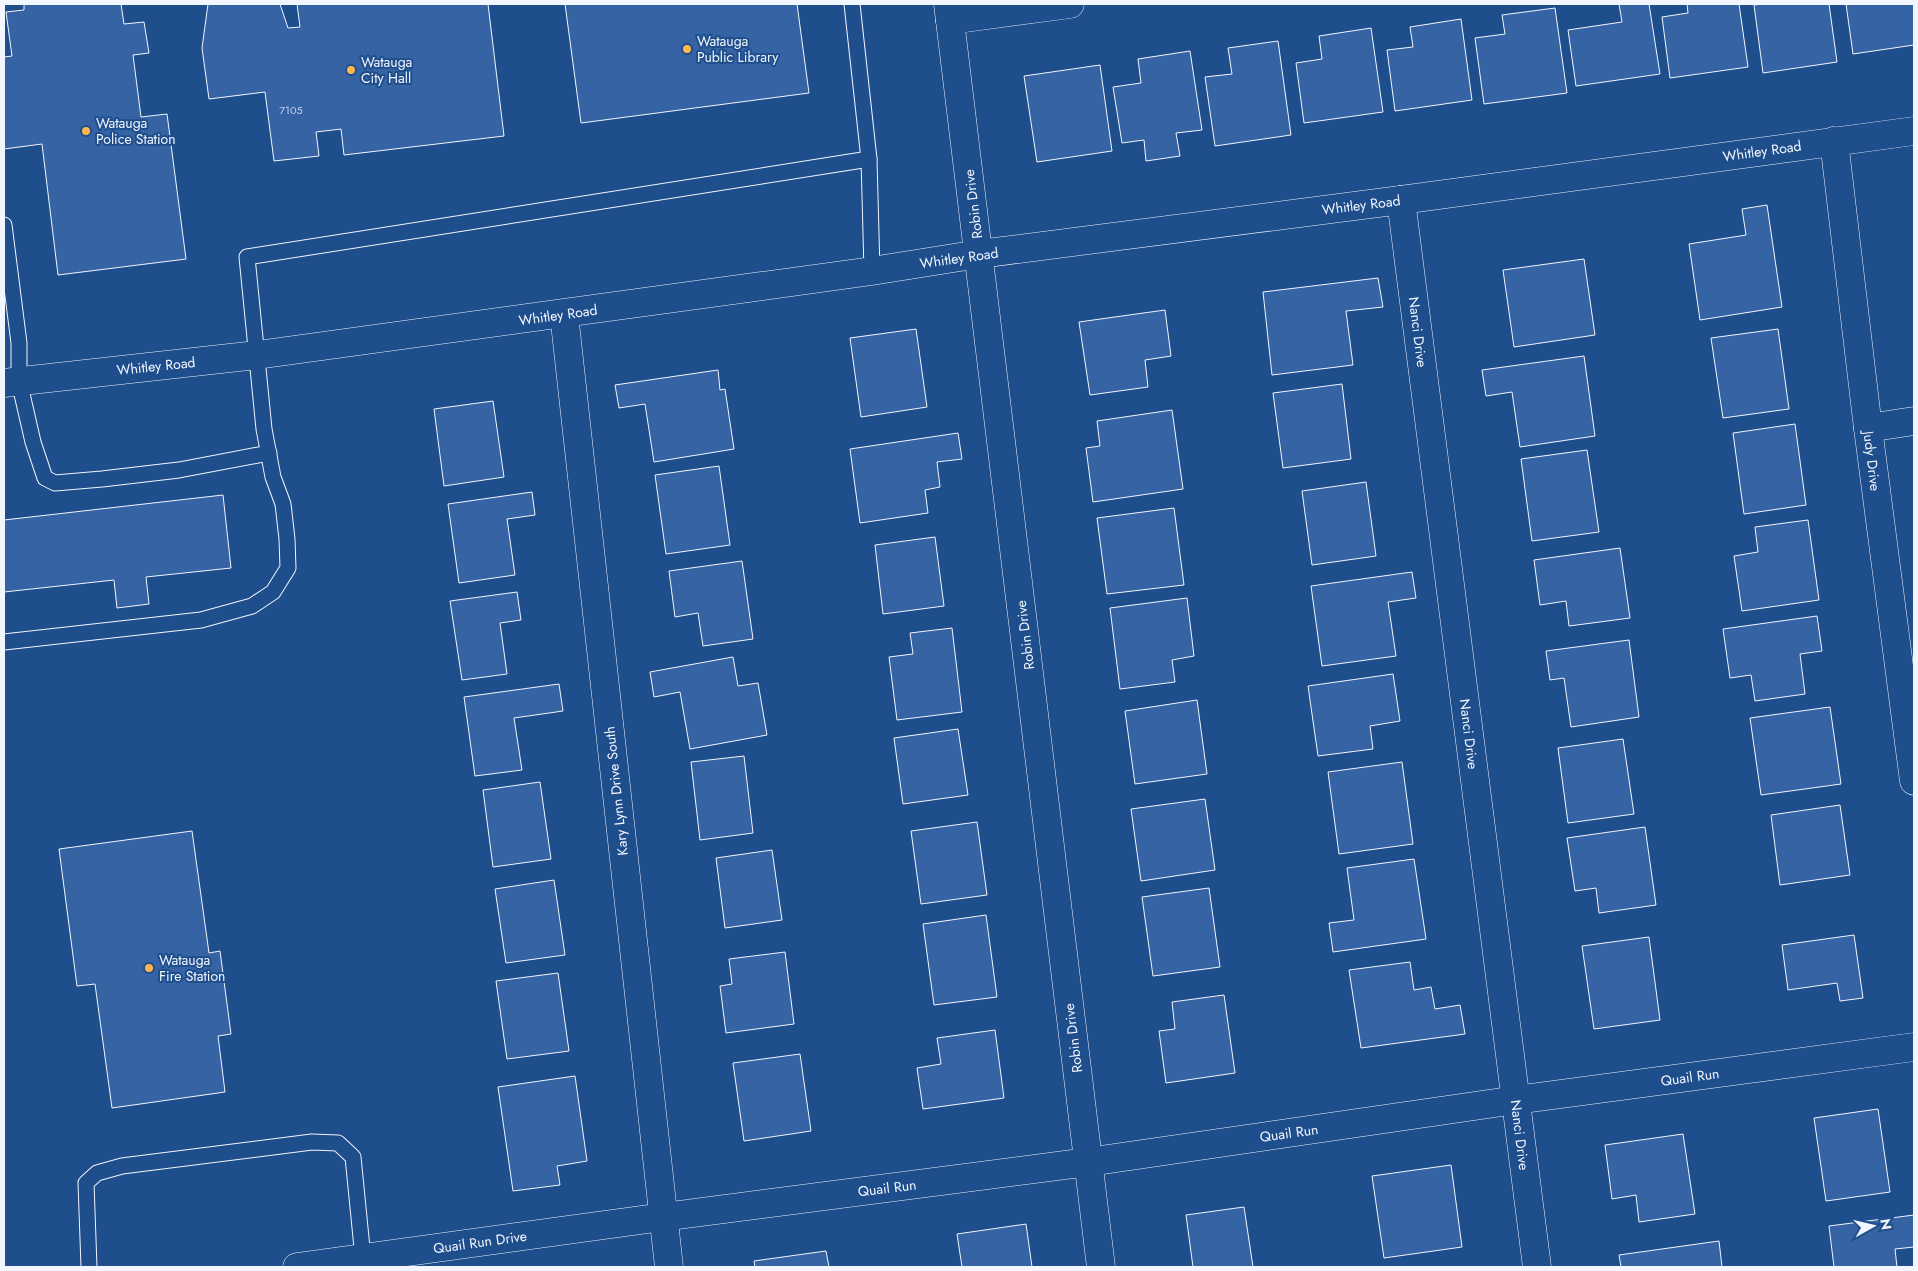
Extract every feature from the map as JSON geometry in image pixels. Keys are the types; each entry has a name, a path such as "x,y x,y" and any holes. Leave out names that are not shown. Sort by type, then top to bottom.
{"street":[{"path":"949,12 1070,4"},
{"name":"Robin Drive","path":"949,12 1101,1267"},
{"name":"Whitley Road","path":"12,382 257,355 872,271 979,254 1401,200 1914,131"},
{"name":"Judy Drive","path":"1834,141 1868,428 1914,781"},
{"name":"Nanci Drive","path":"1401,200 1537,1267"},
{"name":"Kary Lynn Drive South","path":"564,314 669,1267"},
{"path":"1868,428 1914,421"},
{"name":"Quail Run","path":"663,1217 1088,1162 1516,1100 1914,1047"},
{"name":"Quail Run Drive","path":"298,1267 663,1217"}],"lane":[{"path":"852,4 869,159 872,271"},
{"path":"4,642 201,620 252,606 273,592 288,568 287,539 283,504 273,477 264,429 247,257 869,159"},
{"path":"4,225 9,303 19,343 12,382 45,478 55,483 179,470 269,453"},
{"path":"89,1267 86,1183 97,1172 122,1166 312,1142 338,1143 352,1157 363,1258"}],"building":[{"name":"Watauga Police Station","path":"24,4 121,4 124,24 144,22 149,53 133,55 141,117 167,114 186,259 58,275 42,144 4,149 4,57 12,56 6,12 24,10"},
{"name":"Watauga City Hall","path":"208,4 280,4 288,28 300,27 297,4 488,4 504,136 344,155 341,129 316,132 319,156 274,161 265,92 209,99 202,48"},
{"name":"Watauga Public Library","path":"565,4 797,4 809,93 581,123"},
{"path":"1619,4 1649,4 1660,74 1576,86 1568,30 1622,22"},
{"path":"1687,4 1739,4 1748,67 1670,78 1662,17 1688,13"},
{"path":"1829,4 1837,62 1763,73 1754,5"},
{"path":"1846,4 1914,4 1914,45 1853,54"},
{"path":"1555,8 1567,93 1484,104 1475,38 1505,34 1502,15"},
{"path":"1461,19 1472,100 1395,111 1387,50 1413,47 1410,27"},
{"path":"1371,28 1383,112 1304,123 1296,63 1322,59 1319,36"},
{"path":"1278,41 1291,135 1215,146 1205,77 1232,74 1228,48"},
{"path":"1190,51 1202,130 1176,133 1180,156 1146,161 1144,140 1122,143 1113,87 1141,83 1138,59"},
{"path":"1100,65 1112,151 1037,162 1024,76"},
{"path":"1767,205 1782,307 1700,320 1689,244 1746,235 1742,209"},
{"path":"1584,259 1595,335 1514,347 1503,270"},
{"path":"1378,278 1383,307 1346,311 1353,365 1272,375 1263,292"},
{"path":"1165,310 1171,356 1145,360 1148,387 1090,395 1079,322"},
{"path":"916,329 927,407 861,417 850,338"},
{"path":"1778,329 1789,409 1723,418 1711,338"},
{"path":"1584,356 1595,436 1520,447 1512,392 1486,396 1482,370"},
{"path":"718,370 720,390 725,389 734,449 654,462 645,404 619,408 615,385"},
{"path":"1342,384 1351,459 1283,468 1273,393"},
{"path":"493,401 504,477 444,486 434,409"},
{"path":"1172,410 1183,489 1093,502 1086,448 1100,446 1097,421"},
{"path":"1795,424 1806,505 1744,514 1733,433"},
{"path":"958,433 962,459 937,462 940,487 925,490 928,513 860,523 850,449"},
{"path":"1587,450 1599,532 1532,541 1521,459"},
{"path":"719,466 730,545 666,554 655,475"},
{"path":"1366,482 1376,556 1312,565 1302,491"},
{"path":"532,492 535,515 507,519 515,575 459,583 448,504"},
{"path":"223,495 231,568 146,577 149,604 117,608 114,580 4,592 4,520"},
{"path":"1174,508 1184,585 1107,594 1097,518"},
{"path":"1808,520 1819,600 1742,611 1734,556 1758,552 1755,527"},
{"path":"935,537 944,606 883,614 875,545"},
{"path":"1620,548 1630,618 1569,626 1566,601 1540,605 1534,560"},
{"path":"742,561 753,639 703,646 698,613 675,617 669,571"},
{"path":"1412,572 1416,598 1388,602 1396,656 1322,666 1311,586"},
{"path":"517,592 521,620 500,623 507,674 462,680 450,601"},
{"path":"1187,598 1194,656 1172,660 1175,682 1120,689 1110,608"},
{"path":"1817,616 1822,651 1800,654 1805,694 1755,701 1751,675 1730,678 1723,629"},
{"path":"952,628 962,712 897,720 889,657 913,654 910,633"},
{"path":"1629,640 1639,717 1571,727 1564,678 1550,680 1546,651"},
{"path":"733,657 738,686 758,683 767,735 690,749 680,692 654,697 650,672"},
{"path":"1393,674 1400,721 1370,726 1373,749 1318,756 1308,686"},
{"path":"559,684 563,711 514,718 522,770 475,776 464,697"},
{"path":"1197,700 1207,774 1135,784 1125,711"},
{"path":"1830,707 1841,784 1761,795 1750,718"},
{"path":"958,729 968,795 903,804 894,738"},
{"path":"1623,739 1634,814 1568,823 1558,748"},
{"path":"744,756 753,833 700,840 691,762"},
{"path":"1402,762 1413,844 1339,854 1328,772"},
{"path":"540,782 551,859 493,867 483,790"},
{"path":"1205,799 1215,870 1141,881 1131,809"},
{"path":"1840,805 1850,875 1780,885 1771,815"},
{"path":"977,822 987,895 921,904 911,831"},
{"path":"1645,827 1656,905 1599,913 1596,888 1575,891 1567,838"},
{"name":"Watauga Fire Station","path":"192,831 209,953 220,951 231,1034 218,1036 225,1092 112,1108 95,984 77,986 59,849"},
{"path":"772,850 782,920 725,928 716,858"},
{"path":"1414,859 1426,939 1333,952 1329,923 1354,920 1347,868"},
{"path":"554,880 565,955 506,963 495,889"},
{"path":"1209,888 1220,967 1153,976 1142,897"},
{"path":"986,915 997,997 934,1005 923,924"},
{"path":"1854,935 1863,998 1840,1001 1837,983 1788,990 1782,945"},
{"path":"1649,937 1660,1020 1594,1029 1582,946"},
{"path":"785,952 794,1024 726,1033 720,986 732,984 729,959"},
{"path":"1410,962 1414,990 1431,987 1435,1009 1460,1005 1465,1034 1361,1048 1349,970"},
{"path":"558,973 569,1051 507,1059 496,981"},
{"path":"1224,995 1235,1073 1166,1083 1159,1031 1175,1029 1172,1002"},
{"path":"995,1030 1004,1098 923,1109 917,1068 941,1064 937,1038"},
{"path":"800,1054 811,1131 744,1141 733,1063"},
{"path":"575,1076 587,1161 557,1166 560,1185 513,1191 498,1087"},
{"path":"1878,1109 1890,1192 1826,1201 1814,1118"},
{"path":"1683,1134 1695,1214 1639,1222 1636,1195 1612,1199 1605,1145"},
{"path":"1451,1165 1462,1247 1384,1258 1372,1176"},
{"path":"1244,1207 1253,1267 1193,1267 1186,1215"},
{"path":"1914,1215 1914,1247 1895,1249 1897,1267 1834,1267 1829,1226"},
{"path":"1026,1224 1032,1267 962,1267 957,1234"},
{"path":"1719,1241 1722,1267 1621,1267 1619,1255"},
{"path":"826,1251 829,1267 755,1267 754,1261"}],"place":[{"name":"Watauga Public Library","path":"687,49"},
{"name":"Watauga City Hall","path":"351,70"},
{"name":"Watauga Police Station","path":"86,131"},
{"name":"Watauga Fire Station","path":"149,968"}]}
